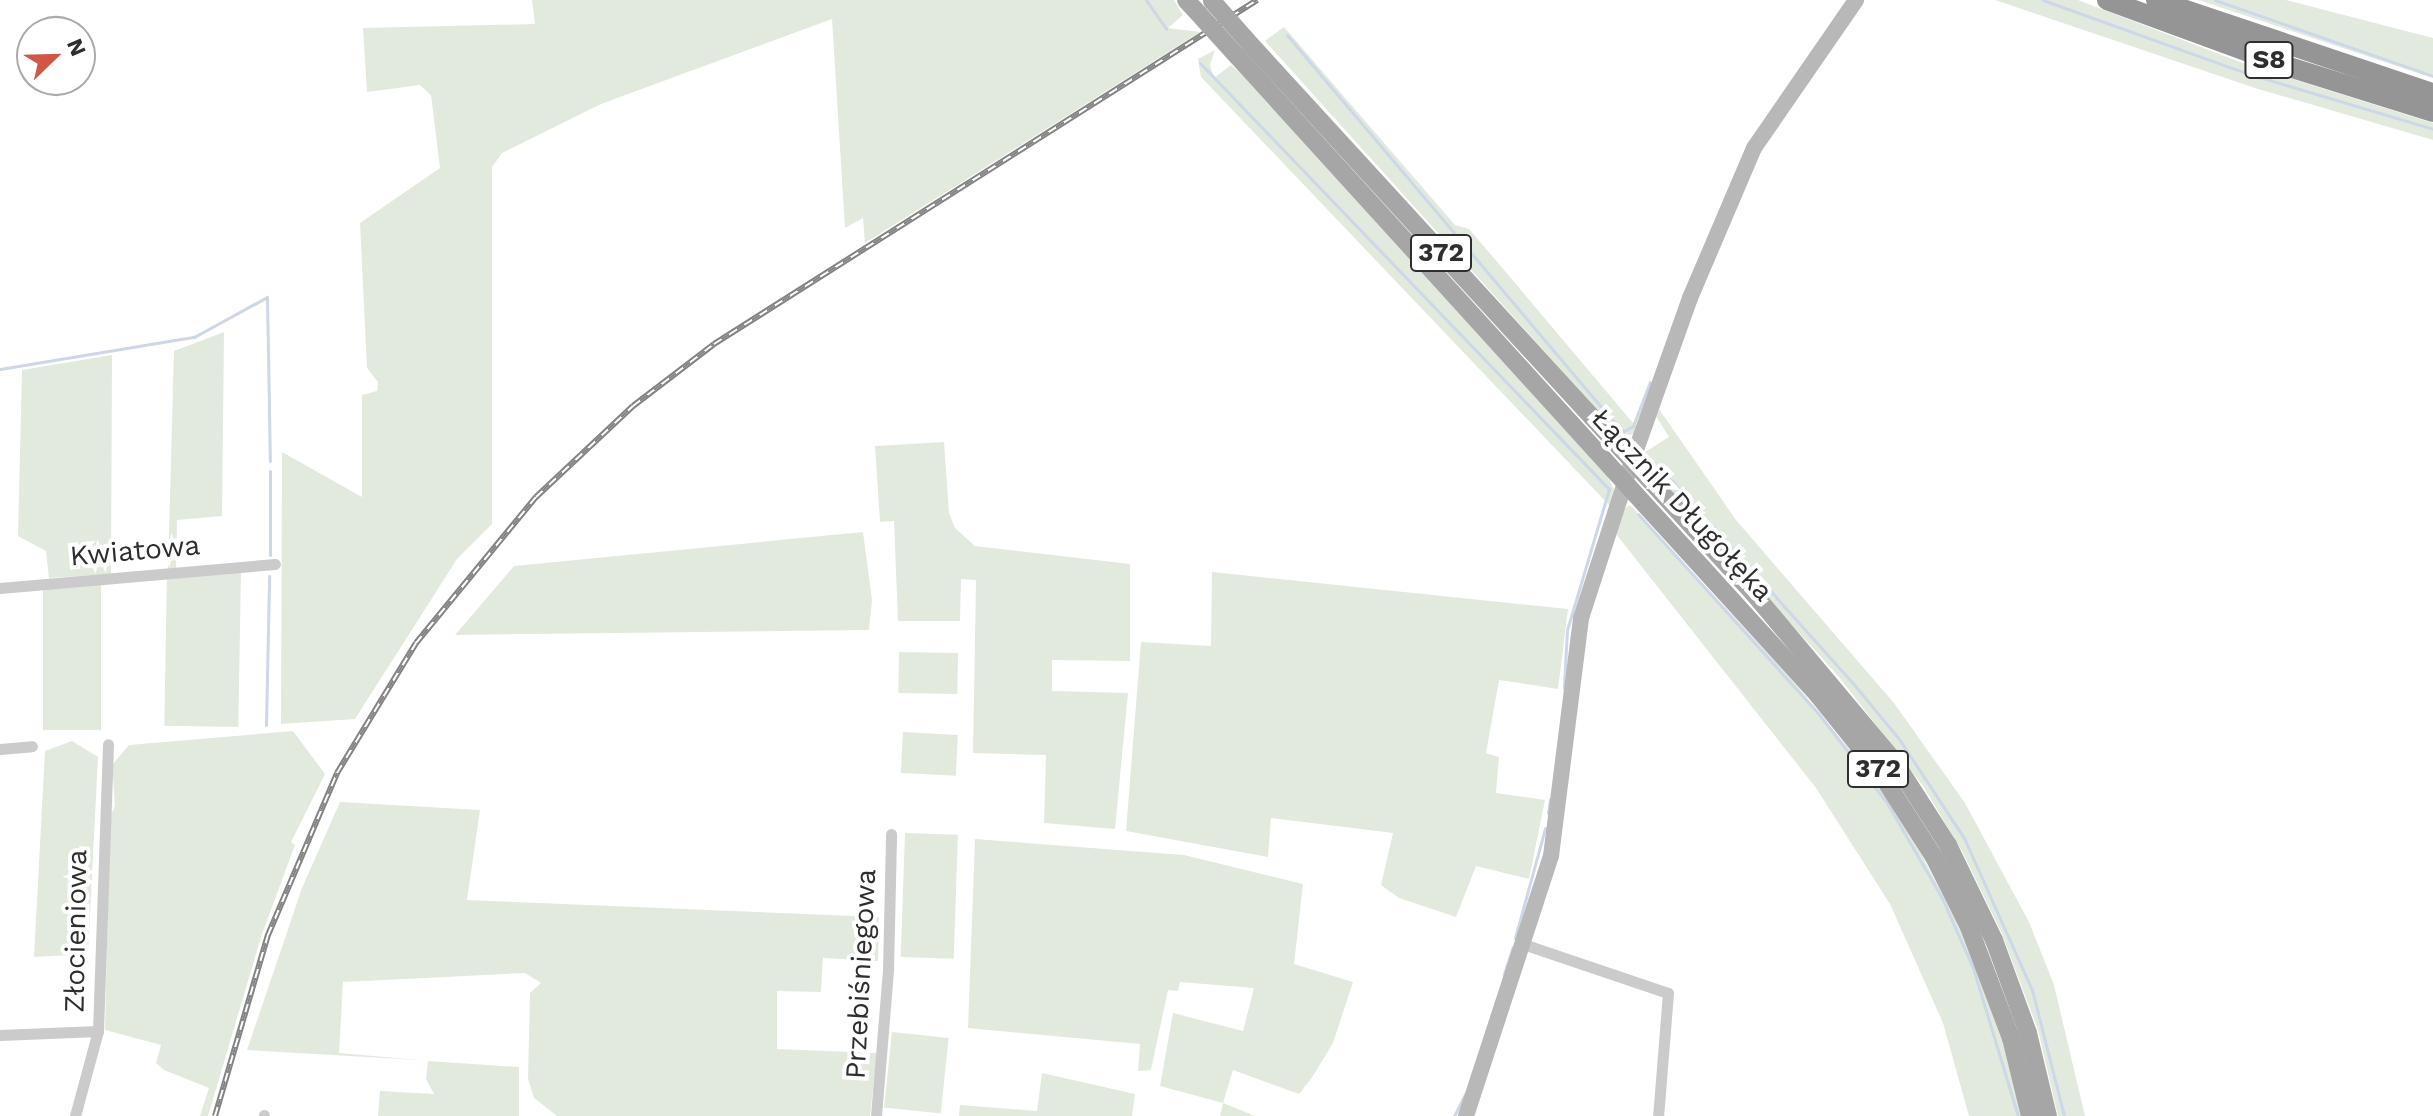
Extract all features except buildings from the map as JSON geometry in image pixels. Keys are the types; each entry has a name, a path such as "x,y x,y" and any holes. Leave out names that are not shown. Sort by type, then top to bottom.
{"highway":[{"name":"S8","path":"2107,0 2286,66 2433,112"},
{"name":"S8","path":"2156,0 2433,93"}],"main road":[{"name":"Łącznik Długołęka","path":"1201,4 1632,461 1800,646 1911,785 1962,872 2005,965 2048,1116"},
{"name":"Łącznik Długołęka","path":"1244,50 1625,483 1818,695 1906,810 1983,959 2030,1116"}],"street":[{"path":"1466,1116 1551,856 1581,618 1632,461 1690,298 1754,148 1801,73 1856,0"},
{"name":"Kwiatowa","path":"0,588 275,564"},
{"name":"Złocieniowa","path":"75,1116 98,1031 108,744"},
{"path":"0,749 32,746"},
{"name":"Przebiśniegowa","path":"876,1116 890,945 891,834"},
{"path":"1523,944 1668,993 1658,1116"},
{"path":"0,1035 98,1031"}],"shaded area":[{"path":"532,0 1174,0 1183,15 1168,28 1200,32 865,243 863,218 845,228 832,19 601,104 502,153 492,167 492,524 457,559 355,719 281,724 282,452 362,497 362,395 377,391 378,382 367,368 360,223 440,168 431,95 420,85 367,92 363,28 535,24"},
{"path":"1995,0 2078,0 2248,65 2433,123 2433,140 2255,88"},
{"path":"2198,0 2286,0 2433,38 2433,78"},
{"path":"1284,27 1455,225 1469,229 1638,429 1631,435 1619,434 1265,41"},
{"path":"1246,48 1609,448 1242,51"},
{"path":"1215,50 1210,65 1214,78 1231,65 1242,75 1608,477 1614,489 1610,506 1201,77 1198,59"},
{"path":"224,332 222,516 177,520 176,569 168,569 174,351"},
{"path":"112,355 111,574 49,578 46,551 18,536 22,370"},
{"path":"1659,409 1736,520 1894,703 1965,803 2029,922 2054,985 2085,1116 2058,1116 2038,1030 2002,934 1962,851 1923,786 1839,677 1643,460 1642,454 1669,437 1656,416"},
{"path":"944,442 949,513 955,528 975,546 1130,564 1130,661 1052,660 1052,691 1128,693 1115,829 1044,823 1046,755 973,753 976,580 961,579 960,621 898,621 894,521 880,522 875,446"},
{"path":"1630,505 1790,677 1879,785 1909,831 1961,929 2001,1034 2021,1116 1969,1116 1943,1023 1890,904 1816,788 1616,534 1622,510"},
{"path":"863,532 872,600 869,630 455,635 514,566"},
{"path":"167,570 241,571 238,727 164,726"},
{"path":"1212,572 1568,609 1558,689 1499,680 1486,753 1499,757 1496,793 1545,800 1529,879 1476,866 1456,917 1399,898 1381,885 1393,833 1271,818 1268,857 1126,831 1141,642 1211,646"},
{"path":"43,583 101,583 101,730 43,730"},
{"path":"899,652 958,653 957,694 898,693"},
{"path":"293,731 325,774 291,842 295,845 262,934 208,1116 200,1116 209,1088 164,1070 156,1063 161,1045 105,1030 110,817 115,806 112,765 129,745"},
{"path":"903,732 958,735 956,776 901,773"},
{"path":"72,741 98,757 88,954 34,957 45,751"},
{"path":"340,802 480,810 467,900 879,917 878,961 823,958 821,992 777,991 777,1049 877,1053 870,1116 557,1116 534,1098 528,1079 530,993 541,983 525,973 343,982 339,1053 419,1060 247,1050 302,888"},
{"path":"905,833 958,835 954,959 901,957"},
{"path":"975,839 1184,855 1303,884 1294,964 1353,982 1333,1043 1311,1079 1299,1094 1233,1070 1223,1103 1160,1086 1173,1013 1243,1031 1254,988 1180,982 1178,991 1168,990 1151,1070 1138,1071 1140,1044 968,1028"},
{"path":"892,1032 949,1038 941,1114 884,1108"},
{"path":"428,1061 519,1067 519,1116 378,1116 380,1091 434,1094 426,1079"},
{"path":"1042,1073 1135,1094 1132,1116 959,1116 960,1105 1037,1111"},
{"path":"1223,1103 1255,1116 1220,1116"}],"waterway":[{"path":"1146,0 1166,29"},
{"path":"2043,0 2249,74 2433,129"},
{"path":"2215,0 2433,76"},
{"path":"1287,35 1624,431 1633,426 1650,382"},
{"path":"1200,63 1609,489 1567,630 1564,688"},
{"path":"0,369 194,337 267,297 270,461"},
{"path":"1648,461 1673,482 1856,687 1899,739 1964,838 2032,990 2064,1116"},
{"path":"270,471 270,555"},
{"path":"1638,514 1818,713 1887,803 1941,896 1973,968 2018,1116"},
{"path":"266,725 269,576"},
{"path":"1548,813 1550,799"},
{"path":"1515,938 1545,828"},
{"path":"1504,974 1513,947"},
{"path":"1454,1116 1465,1094"}],"railway":[{"path":"215,1116 268,935 337,773 416,643 536,497 633,406 714,344 1257,0"}]}
